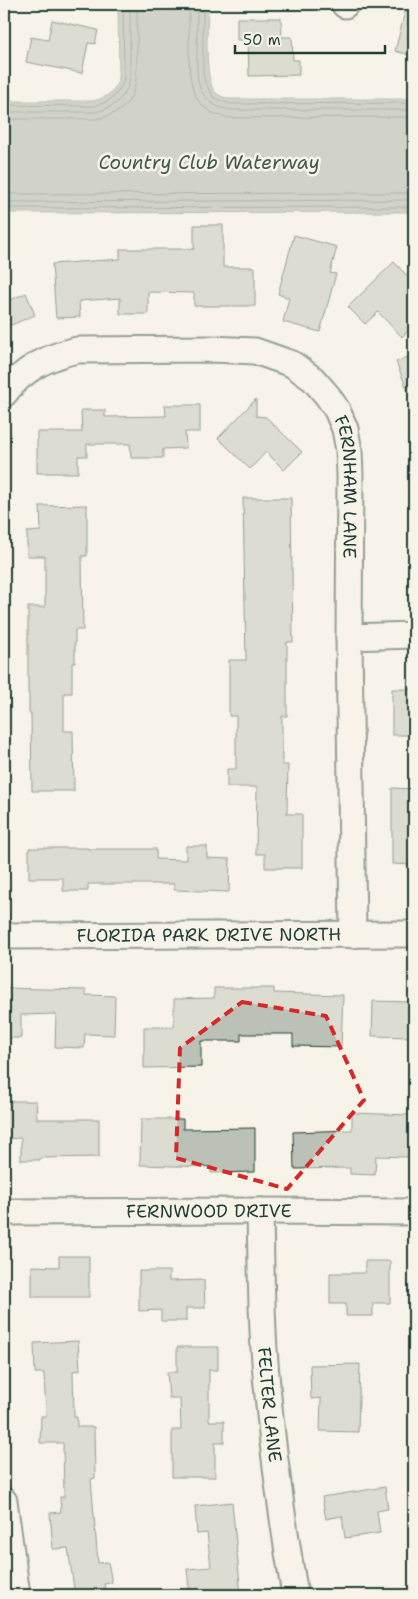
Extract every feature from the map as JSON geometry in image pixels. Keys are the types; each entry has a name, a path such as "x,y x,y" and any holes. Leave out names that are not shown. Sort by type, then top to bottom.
{"street":[{"name":"FERNHAM LANE","path":"4,394 11,384 41,361 58,354 77,350 212,349 255,351 292,364 313,379 337,410 349,451 350,476 349,637 353,935"},
{"path":"349,637 414,635"},
{"name":"FLORIDA PARK DRIVE NORTH","path":"4,936 414,934"},
{"name":"FELTER LANE","path":"260,1211 263,1330 268,1398 277,1477 295,1595"},
{"name":"FERNWOOD DRIVE","path":"4,1212 414,1212"},
{"path":"4,1501 17,1595"}],"highlighted area":[{"path":"242,1002 326,1016 364,1100 287,1189 176,1158 180,1048"}],"water":[{"name":"Country Club Waterway","path":"118,4 208,4 207,51 209,77 216,93 226,98 414,99 414,212 4,213 4,101 93,101 103,98 110,93 116,86 119,77"}],"building":[{"path":"407,4 414,4 414,56 395,51"},
{"path":"237,18 281,18 282,37 292,37 293,60 299,60 299,75 249,76 248,40 237,40"},
{"path":"52,20 98,30 95,44 88,43 82,73 26,62 31,37 48,40"},
{"path":"194,225 223,225 223,267 255,267 255,306 194,306 194,293 148,292 148,314 120,314 120,298 79,301 80,317 56,318 52,264 120,259 120,249 194,249"},
{"path":"294,235 337,247 330,273 336,274 320,332 283,322 289,298 278,294"},
{"path":"394,262 414,283 414,325 402,337 378,312 365,324 348,307"},
{"path":"26,293 35,315 4,328 4,303"},
{"path":"414,354 414,406 396,362"},
{"path":"256,399 256,416 266,417 302,452 284,470 266,452 250,469 218,438"},
{"path":"165,405 200,405 200,432 185,432 186,448 163,449 163,458 131,458 130,444 87,444 87,456 78,456 78,473 37,473 37,432 82,432 81,410 105,410 105,417 166,416"},
{"path":"243,498 291,498 293,642 287,642 287,716 282,716 282,765 288,765 287,814 302,814 302,868 265,868 265,854 256,854 257,787 227,787 227,769 236,769 236,716 229,716 229,660 246,660"},
{"path":"87,505 87,556 82,556 83,630 75,630 75,663 72,663 72,693 64,693 64,731 73,731 74,791 32,791 31,713 29,713 28,694 28,607 45,607 45,556 27,556 27,532 41,531 40,506"},
{"path":"392,689 414,689 414,735 392,735"},
{"path":"392,788 414,789 414,865 392,864"},
{"path":"186,846 207,846 207,858 230,859 229,892 174,890 174,884 88,884 88,891 63,891 63,878 29,878 29,848 156,849 156,859 186,860"},
{"path":"4,988 86,990 86,995 115,996 114,1035 85,1034 84,1048 55,1047 56,1014 21,1015 21,1038 4,1038"},
{"path":"214,988 274,988 274,993 343,995 341,1047 293,1046 293,1034 241,1034 241,1041 201,1041 201,1067 144,1068 144,1027 174,1027 174,999 214,998"},
{"path":"373,1001 414,1002 414,1037 372,1036"},
{"path":"4,1101 36,1101 37,1119 99,1119 99,1157 21,1160 21,1138 4,1139"},
{"path":"352,1113 410,1115 408,1157 376,1156 375,1175 350,1174 350,1168 294,1169 293,1132 352,1130"},
{"path":"141,1119 183,1119 183,1129 255,1128 255,1172 211,1173 211,1167 140,1165"},
{"path":"59,1256 89,1256 89,1297 32,1297 32,1266 59,1267"},
{"path":"365,1261 390,1261 390,1303 373,1303 373,1316 346,1316 346,1304 330,1304 330,1273 365,1273"},
{"path":"139,1271 169,1271 169,1281 204,1280 205,1308 186,1308 186,1321 161,1321 161,1310 139,1311"},
{"path":"78,1341 80,1370 73,1371 74,1417 77,1417 77,1427 94,1427 95,1478 91,1479 98,1563 108,1562 112,1583 104,1584 106,1595 75,1595 68,1548 53,1549 50,1513 61,1512 60,1497 64,1497 63,1443 40,1443 41,1416 46,1416 44,1373 35,1373 34,1343"},
{"path":"177,1347 218,1347 218,1370 209,1370 209,1421 224,1421 224,1443 215,1443 215,1477 172,1477 172,1430 181,1430 180,1398 169,1398 167,1372 177,1372"},
{"path":"360,1364 358,1432 320,1431 321,1398 311,1399 310,1365"},
{"path":"385,1487 388,1509 377,1511 380,1533 345,1538 342,1516 326,1519 322,1497"},
{"path":"232,1502 241,1595 190,1595 187,1569 211,1567 207,1533 197,1534 195,1506"}]}
